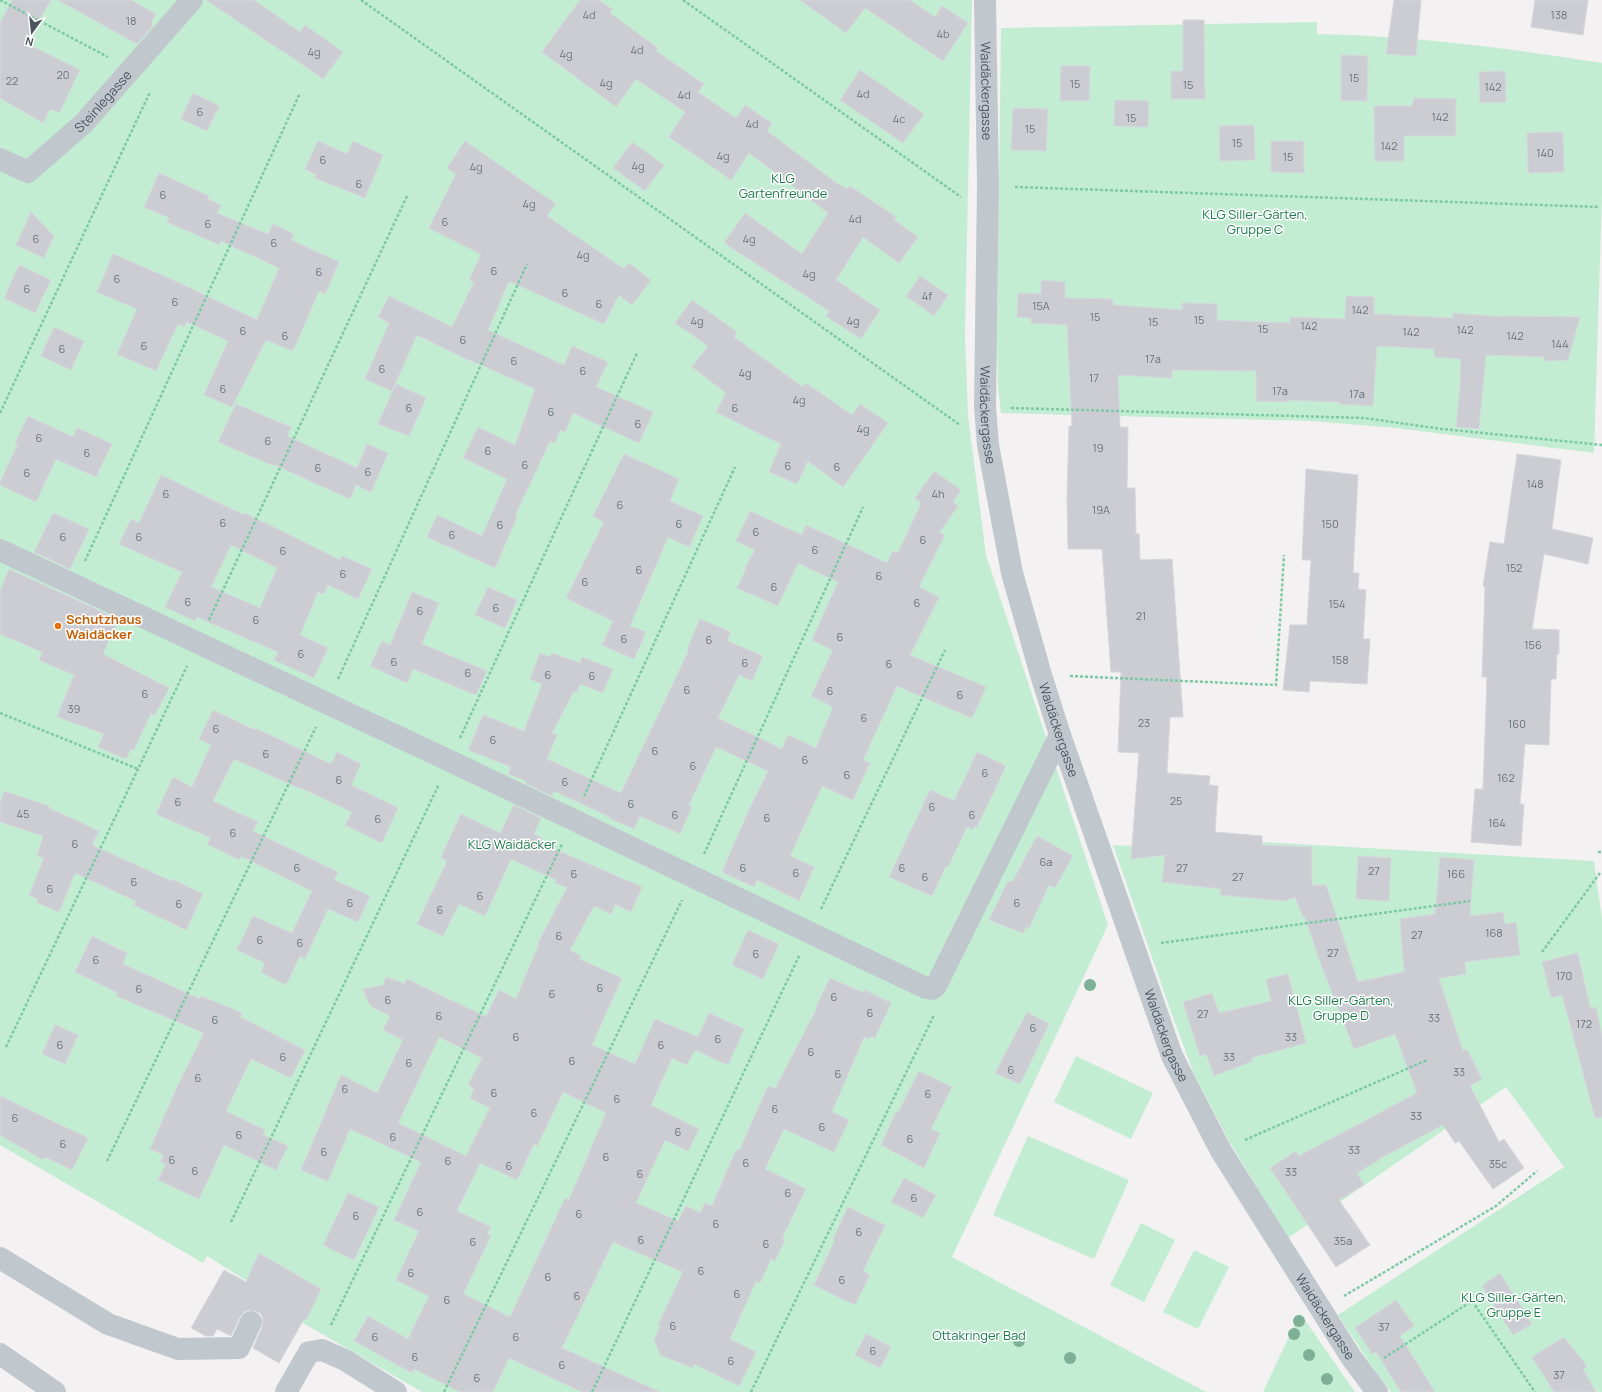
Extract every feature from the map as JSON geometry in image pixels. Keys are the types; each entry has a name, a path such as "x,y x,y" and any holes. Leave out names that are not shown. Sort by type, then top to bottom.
{"street":[{"name":"Steinlegasse","path":"0,159 28,172 84,123 192,0"},
{"name":"Waidäckergasse","path":"985,0 988,186 985,407 988,445 1012,573 1060,735 1172,1056 1221,1151 1321,1310 1377,1392"},
{"path":"0,550 573,819 926,988 932,989 936,986 1060,735"},
{"path":"0,1258 108,1324 178,1349 239,1348 251,1322"},
{"path":"286,1392 309,1352 322,1350 345,1360 396,1392"},
{"path":"0,1354 55,1392"}],"path":[{"path":"0,0 131,70"},
{"path":"361,0 988,445"},
{"path":"683,0 988,216"},
{"path":"0,413 150,92"},
{"path":"74,585 300,93"},
{"path":"988,186 1599,207"},
{"path":"231,1222 450,761 637,353"},
{"path":"985,407 1364,418 1442,429 1602,445"},
{"path":"331,1326 573,819 735,467"},
{"path":"444,1392 693,877 863,507"},
{"path":"1041,675 1276,685 1284,555"},
{"path":"592,1392 945,650"},
{"path":"0,713 138,769"},
{"path":"1542,952 1600,874"},
{"path":"1133,947 1470,901"},
{"path":"751,1392 935,1013 932,989"},
{"path":"1221,1151 1427,1060"},
{"path":"1321,1310 1496,1206 1537,1171"},
{"path":"1362,1372 1472,1301 1535,1392"}],"green space":[{"path":"0,0 191,0 30,163 0,148"},
{"name":"KLG Waidäcker","path":"201,0 972,0 965,334 968,416 986,555 1108,925 952,1257 1206,1392 422,1392 303,1323 252,1284 207,1256 203,1263 0,1145 0,169 27,182"},
{"name":"KLG Siller-Gärten, Gruppe C","path":"1317,22 1317,34 1425,40 1531,52 1602,63 1602,195 1594,453 1396,428 1312,421 1001,413 998,387 997,342 1001,28"},
{"name":"KLG Siller-Gärten, Gruppe D","path":"1261,842 1594,861 1602,919 1602,1392 1391,1392 1373,1368 1338,1315 1564,1167 1506,1087 1288,1238 1230,1143 1194,1074 1113,845 1260,853"},
{"path":"1076,1056 1153,1093 1131,1139 1054,1102"},
{"path":"1028,1136 1129,1180 1094,1259 993,1215"},
{"path":"1141,1223 1175,1240 1144,1302 1110,1285"},
{"path":"1194,1250 1229,1267 1198,1329 1163,1312"},
{"path":"1300,1313 1355,1392 1263,1392"}],"building":[{"path":"12,0 51,0 26,43 80,70 59,113 50,109 43,123 0,98 0,23"},
{"path":"58,0 131,0 156,14 151,23 153,25 152,27 137,44"},
{"path":"206,0 254,0 300,32 305,25 343,52 323,79"},
{"path":"580,0 599,0 612,9 610,13 658,48 656,51 704,84 698,92 736,118 745,105 772,123 767,131 838,184 847,189 850,186 896,217 894,220 918,237 899,263 863,237 836,280 880,310 861,339 826,316 829,311 724,243 745,213 802,254 828,213 749,153 731,180 669,137 685,112 636,79 616,107 542,52"},
{"path":"800,0 910,0 935,17 942,6 968,23 943,61 865,8 846,33"},
{"path":"1394,0 1421,0 1416,56 1386,54"},
{"path":"1535,0 1588,0 1583,35 1531,27"},
{"path":"1183,20 1204,20 1205,99 1171,99 1171,71 1183,71"},
{"path":"1341,55 1368,56 1367,101 1341,101"},
{"path":"1061,66 1090,66 1089,101 1060,101"},
{"path":"860,70 924,114 903,143 840,100"},
{"path":"1505,71 1506,102 1480,103 1479,72"},
{"path":"193,93 219,106 207,131 181,119"},
{"path":"1414,98 1456,99 1456,136 1404,136 1404,161 1375,161 1374,106 1412,106"},
{"path":"1115,100 1149,101 1148,127 1114,126"},
{"path":"1013,108 1048,109 1046,151 1011,150"},
{"path":"1254,125 1255,160 1220,161 1219,126"},
{"path":"1563,132 1564,172 1528,173 1527,133"},
{"path":"318,141 347,154 353,141 383,155 365,198 315,178 316,175 305,169"},
{"path":"465,141 556,204 547,216 624,269 629,263 651,280 632,305 619,295 604,324 509,281 488,330 564,365 572,346 608,362 596,387 653,412 639,443 573,413 565,432 560,430 555,443 550,441 515,516 517,517 495,568 427,537 437,515 482,536 507,479 463,458 478,427 515,445 535,389 470,361 417,335 392,391 365,379 389,323 378,317 389,296 452,327 474,282 469,280 481,254 429,228 456,174 447,168"},
{"path":"1271,141 1304,141 1304,173 1271,172"},
{"path":"632,142 664,165 645,191 613,168"},
{"path":"159,173 209,196 208,199 221,205 217,213 268,234 273,224 294,234 291,240 339,262 325,294 319,291 293,351 266,340 232,407 204,395 228,341 187,322 184,327 178,324 156,371 117,354 137,309 97,292 113,254 171,279 257,320 279,268 221,241 220,245 167,222 169,218 144,207"},
{"path":"31,212 54,236 44,258 16,245"},
{"path":"19,265 51,280 35,313 4,298"},
{"path":"920,276 948,295 934,316 906,296"},
{"path":"1041,280 1065,282 1065,298 1113,299 1113,305 1182,310 1182,303 1217,304 1217,320 1290,323 1290,317 1345,319 1346,296 1374,297 1374,314 1453,318 1453,313 1502,317 1580,317 1568,360 1545,361 1544,357 1486,355 1479,429 1456,427 1461,376 1461,359 1434,357 1434,349 1377,346 1373,406 1339,404 1339,402 1289,400 1289,402 1256,401 1256,371 1172,370 1172,378 1118,375 1120,427 1128,427 1127,488 1135,488 1136,534 1139,533 1140,560 1172,559 1183,717 1170,717 1167,773 1210,776 1209,785 1218,786 1215,832 1262,836 1262,845 1312,847 1312,885 1326,885 1358,982 1404,972 1400,919 1435,914 1440,857 1474,860 1470,916 1503,912 1505,924 1516,922 1520,955 1465,962 1466,974 1439,978 1463,1051 1467,1049 1482,1079 1470,1086 1499,1142 1504,1139 1524,1168 1493,1189 1459,1141 1455,1143 1443,1125 1379,1159 1357,1173 1364,1185 1339,1200 1370,1245 1336,1267 1270,1168 1296,1151 1299,1156 1417,1093 1395,1034 1354,1049 1319,959 1305,917 1303,917 1295,897 1284,901 1220,895 1221,889 1162,882 1165,855 1131,859 1139,753 1118,752 1121,672 1111,672 1102,549 1068,549 1067,498 1069,426 1072,426 1067,325 1031,323 1031,318 1017,317 1018,293 1041,294"},
{"path":"692,300 737,332 734,337 803,387 806,383 852,415 860,404 888,423 843,487 808,461 797,484 769,472 781,444 716,412 726,393 692,367 708,346 675,323"},
{"path":"54,327 84,341 71,370 41,356"},
{"path":"396,384 426,398 409,436 378,424"},
{"path":"236,404 291,427 287,436 357,468 367,444 388,453 371,492 356,485 350,499 275,465 274,466 218,442"},
{"path":"28,416 73,437 77,428 112,444 96,477 56,459 36,502 0,485 0,482 18,444 15,443"},
{"path":"624,454 679,479 670,501 703,516 689,547 668,537 630,626 646,632 634,659 602,645 613,621 566,598 604,522 593,516"},
{"path":"1517,454 1561,460 1552,529 1593,538 1588,564 1544,554 1532,629 1559,630 1559,654 1557,654 1556,679 1551,679 1549,745 1525,744 1520,804 1524,804 1521,846 1471,842 1475,789 1483,789 1487,677 1482,677 1485,587 1483,586 1490,542 1504,544"},
{"path":"1306,469 1358,475 1353,573 1359,573 1358,589 1366,590 1363,639 1370,639 1367,684 1310,681 1309,692 1283,690 1290,625 1307,625 1311,560 1302,560"},
{"path":"934,471 961,490 953,502 958,506 939,533 945,535 919,587 939,597 910,655 986,687 972,718 897,686 863,760 870,763 853,800 822,786 790,856 814,867 799,901 757,880 754,887 722,872 748,812 768,771 716,747 689,805 692,806 680,834 640,816 634,829 554,791 552,796 525,783 526,781 508,774 511,767 468,750 483,715 524,731 542,684 530,679 540,653 550,657 552,653 580,663 582,657 613,669 603,693 580,684 577,692 574,691 552,733 557,735 547,759 621,793 689,650 687,649 700,619 731,632 727,641 763,656 752,681 739,675 718,718 782,749 788,735 816,748 833,707 811,696 833,650 812,640 838,582 798,563 778,606 737,588 746,569 745,568 755,550 736,541 750,511 802,535 806,525 887,563 893,551 898,553 921,503 915,498"},
{"path":"161,475 244,515 245,513 340,560 342,556 372,569 358,599 328,585 324,594 318,592 300,635 328,648 314,678 274,660 278,652 196,617 195,621 165,607 182,572 119,544 131,519 139,523","holes":["231,545 277,568 260,608 211,587"]},
{"path":"53,513 89,529 70,569 34,552"},
{"path":"9,569 118,619 103,654 169,688 154,716 151,713 134,750 131,749 126,759 98,747 104,734 57,717 74,675 39,660 42,652 0,634 0,591"},
{"path":"488,587 517,600 505,628 475,615"},
{"path":"412,592 439,603 422,644 487,671 476,695 413,669 407,683 370,666 382,641 390,645"},
{"path":"213,710 331,764 337,752 361,764 351,785 398,808 382,843 345,825 352,812 234,759 213,801 258,822 253,831 338,872 334,880 370,896 358,922 328,909 305,959 300,956 286,985 261,972 265,963 237,950 253,916 292,933 312,891 241,856 239,860 207,844 211,838 156,814 173,777 192,787 211,745 199,739"},
{"path":"977,752 1006,766 977,827 975,826 973,830 967,827 932,896 889,877 930,790 954,801"},
{"path":"4,791 49,806 49,808 99,831 92,845 171,881 172,879 203,894 186,930 134,905 136,901 75,873 59,912 36,902 38,899 29,895 44,858 37,856 43,836 0,822 0,804"},
{"path":"514,805 541,818 534,834 542,838 540,843 642,887 631,912 615,904 611,914 594,906 570,950 581,956 579,959 622,978 592,1045 635,1064 655,1019 698,1037 709,1013 744,1029 728,1065 695,1050 687,1065 672,1058 651,1105 699,1129 688,1151 665,1140 636,1203 678,1221 686,1206 700,1213 705,1203 712,1206 736,1150 739,1151 768,1086 775,1089 817,1008 816,1007 830,978 864,993 865,990 891,1003 875,1038 871,1036 869,1039 864,1037 832,1112 849,1120 834,1152 784,1129 765,1169 806,1189 782,1238 785,1240 775,1261 771,1259 760,1283 756,1281 730,1339 756,1352 739,1386 694,1364 693,1368 660,1355 654,1339 660,1326 658,1325 683,1272 613,1242 562,1348 660,1392 582,1392 509,1358 493,1392 460,1392 414,1369 412,1373 354,1341 368,1316 408,1339 429,1296 396,1280 419,1231 394,1220 421,1162 350,1129 328,1181 301,1170 341,1075 377,1093 403,1040 383,1030 390,1016 372,1007 368,1002 363,989 383,985 386,977 405,984 407,979 486,1017 499,990 516,999 539,944 538,943 567,888 555,883 556,880 511,859 485,916 459,904 443,936 417,924 447,861 441,857 461,814 500,833","holes":["439,1037 482,1058 468,1085 474,1088 470,1098 490,1108 466,1156 398,1123","563,1092 606,1113 569,1200 565,1198 510,1317 463,1294 491,1236 487,1234 491,1227 457,1211 480,1163 517,1180 534,1144 537,1146"]},
{"path":"1037,836 1073,856 1055,888 1049,885 1029,928 1026,927 1023,933 989,920 1008,881 1012,882"},
{"path":"1358,856 1391,858 1389,901 1356,899"},
{"path":"748,930 779,944 763,979 732,965"},
{"path":"92,936 127,953 123,964 200,999 201,996 242,1013 240,1017 305,1050 291,1078 251,1059 226,1111 265,1130 263,1135 288,1146 276,1170 224,1145 199,1199 158,1180 166,1164 160,1162 164,1155 150,1149 176,1089 204,1033 116,996 118,993 75,972"},
{"path":"1578,953 1590,1008 1596,1007 1602,1036 1602,1117 1595,1118 1562,995 1551,998 1542,962"},
{"path":"1288,974 1306,1043 1251,1058 1253,1061 1214,1076 1206,1054 1200,1056 1183,1002 1212,993 1219,1013 1271,1001 1266,979"},
{"path":"1027,1012 1049,1024 1020,1084 995,1073"},
{"path":"55,1025 78,1035 65,1064 42,1054"},
{"path":"919,1071 952,1087 931,1129 940,1133 924,1168 881,1145 896,1112 898,1113"},
{"path":"0,1096 88,1138 72,1170 45,1157 43,1160 0,1135"},
{"path":"904,1178 936,1195 923,1218 891,1202"},
{"path":"348,1193 379,1207 354,1260 323,1245"},
{"path":"848,1207 885,1225 863,1271 870,1275 855,1305 814,1285 835,1240 833,1239"},
{"path":"259,1253 321,1289 306,1320 304,1319 279,1363 253,1348 263,1321 261,1314 256,1311 249,1310 244,1312 231,1336 217,1329 213,1336 206,1336 191,1328 224,1270 246,1282"},
{"path":"1500,1273 1532,1324 1513,1335 1482,1286"},
{"path":"1396,1300 1414,1326 1400,1336 1435,1392 1401,1392 1376,1352 1372,1354 1355,1328"},
{"path":"866,1334 891,1347 880,1368 855,1355"},
{"path":"1564,1337 1587,1366 1583,1369 1596,1392 1554,1392 1532,1357"}],"place":[{"name":"Schutzhaus Waidäcker","path":"58,626"}],"park label":[{"name":"KLG Gartenfreunde","path":"783,186"},
{"name":"KLG Siller-Gärten, Gruppe E","path":"1514,1304"},
{"name":"Ottakringer Bad","path":"979,1335"}]}
